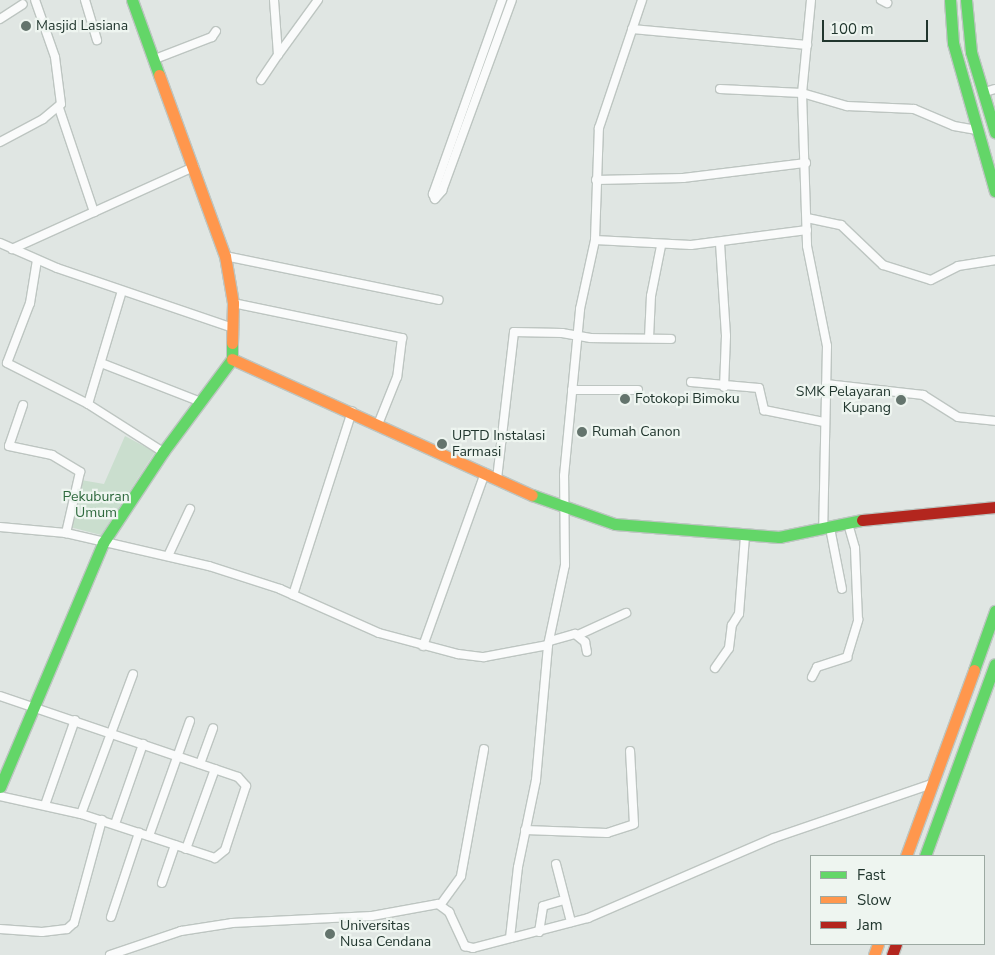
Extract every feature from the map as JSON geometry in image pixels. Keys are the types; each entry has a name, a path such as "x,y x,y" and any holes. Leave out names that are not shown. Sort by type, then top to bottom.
{"main road":[{"path":"0,787 103,543 163,452 232,359 233,303 225,256 132,0"},
{"path":"950,0 952,43 995,191"},
{"path":"966,0 971,52 990,91 995,133 978,133"},
{"path":"950,15 967,15"},
{"path":"232,359 379,422 562,508 637,528 745,536 795,536 848,523 925,512 995,507"},
{"path":"906,855 948,747 985,631 995,611"},
{"path":"925,855 965,753 995,664"},
{"path":"948,747 965,753"}],"street":[{"path":"0,19 22,2 35,0 55,57 61,93 59,108 94,212"},
{"path":"85,0 97,40"},
{"path":"274,0 278,55"},
{"path":"261,80 318,0"},
{"path":"502,0 436,185 435,199 442,191 512,0"},
{"path":"510,938 525,830 536,780 549,643 565,565 562,508 577,336 595,240 600,119 642,0"},
{"path":"812,0 802,93 807,230 810,265 827,334 824,422 826,529 842,589"},
{"path":"632,29 807,45"},
{"path":"155,59 212,37 216,31"},
{"path":"720,88 802,93 847,106 914,109 954,126 978,133"},
{"path":"0,142 59,108"},
{"path":"596,180 683,178 806,163"},
{"path":"12,249 194,167"},
{"path":"807,218 841,225 883,265 931,280 954,267 995,260"},
{"path":"595,240 661,246 720,243 807,230"},
{"path":"0,243 37,260 233,328"},
{"path":"720,243 726,336 724,387"},
{"path":"649,338 650,296 661,246"},
{"path":"225,256 439,300"},
{"path":"37,260 30,303 5,360 88,404 163,452"},
{"path":"88,404 122,291"},
{"path":"233,303 402,338 397,377 379,422"},
{"path":"497,479 514,332 671,339"},
{"path":"101,363 201,402"},
{"path":"691,382 724,387 758,388 764,410 824,422"},
{"path":"826,384 923,395 958,417 995,421"},
{"path":"572,390 638,390"},
{"path":"9,446 22,405"},
{"path":"293,595 352,411"},
{"path":"0,444 52,455 80,472 66,533"},
{"path":"423,646 484,473"},
{"path":"168,556 190,508"},
{"path":"812,677 818,667 847,657 858,620 855,548 848,523"},
{"path":"0,526 66,533 103,543 168,556 293,595 378,633 423,646 484,656 578,635 626,613"},
{"path":"715,668 729,648 732,625 739,614 745,536"},
{"path":"578,635 587,652"},
{"path":"82,814 133,674"},
{"path":"0,696 238,777 246,786 225,850 211,858 82,814 0,796"},
{"path":"45,805 75,720"},
{"path":"149,836 190,721"},
{"path":"200,764 213,728"},
{"path":"115,824 144,744"},
{"path":"110,955 181,931 232,923 372,916 441,904 461,876 484,749"},
{"path":"525,830 606,833 634,824 630,751"},
{"path":"186,849 214,769"},
{"path":"441,904 468,948 539,932 614,908 809,825 934,784"},
{"path":"0,929 42,932 67,929 74,923 102,820"},
{"path":"111,917 139,833"},
{"path":"162,883 175,845"},
{"path":"556,864 571,922"},
{"path":"539,932 543,906 564,900"}],"green space":[{"name":"Pekuburan Umum","path":"125,436 155,452 101,535 70,527 81,480 104,484"}],"traffic: fast":[{"path":"132,0 159,75"},
{"path":"950,0 953,43 995,191"},
{"path":"966,0 971,52 995,132"},
{"path":"0,787 103,543 163,452 232,359 232,343"},
{"path":"532,495 615,524 779,537 862,520"},
{"path":"974,670 995,611"},
{"path":"925,855 995,664"}],"traffic: slow":[{"path":"159,75 225,256 233,303 232,343"},
{"path":"232,359 532,495"},
{"path":"906,855 974,670"},
{"path":"874,955 878,945"}],"traffic: jam":[{"path":"862,520 995,507"},
{"path":"892,955 896,945"}],"place":[{"name":"Masjid Lasiana","path":"26,26"},
{"name":"Fotokopi Bimoku","path":"625,399"},
{"name":"SMK Pelayaran Kupang","path":"901,400"},
{"name":"Rumah Canon","path":"582,432"},
{"name":"UPTD Instalasi Farmasi","path":"442,444"},
{"name":"Universitas Nusa Cendana","path":"330,934"}]}
